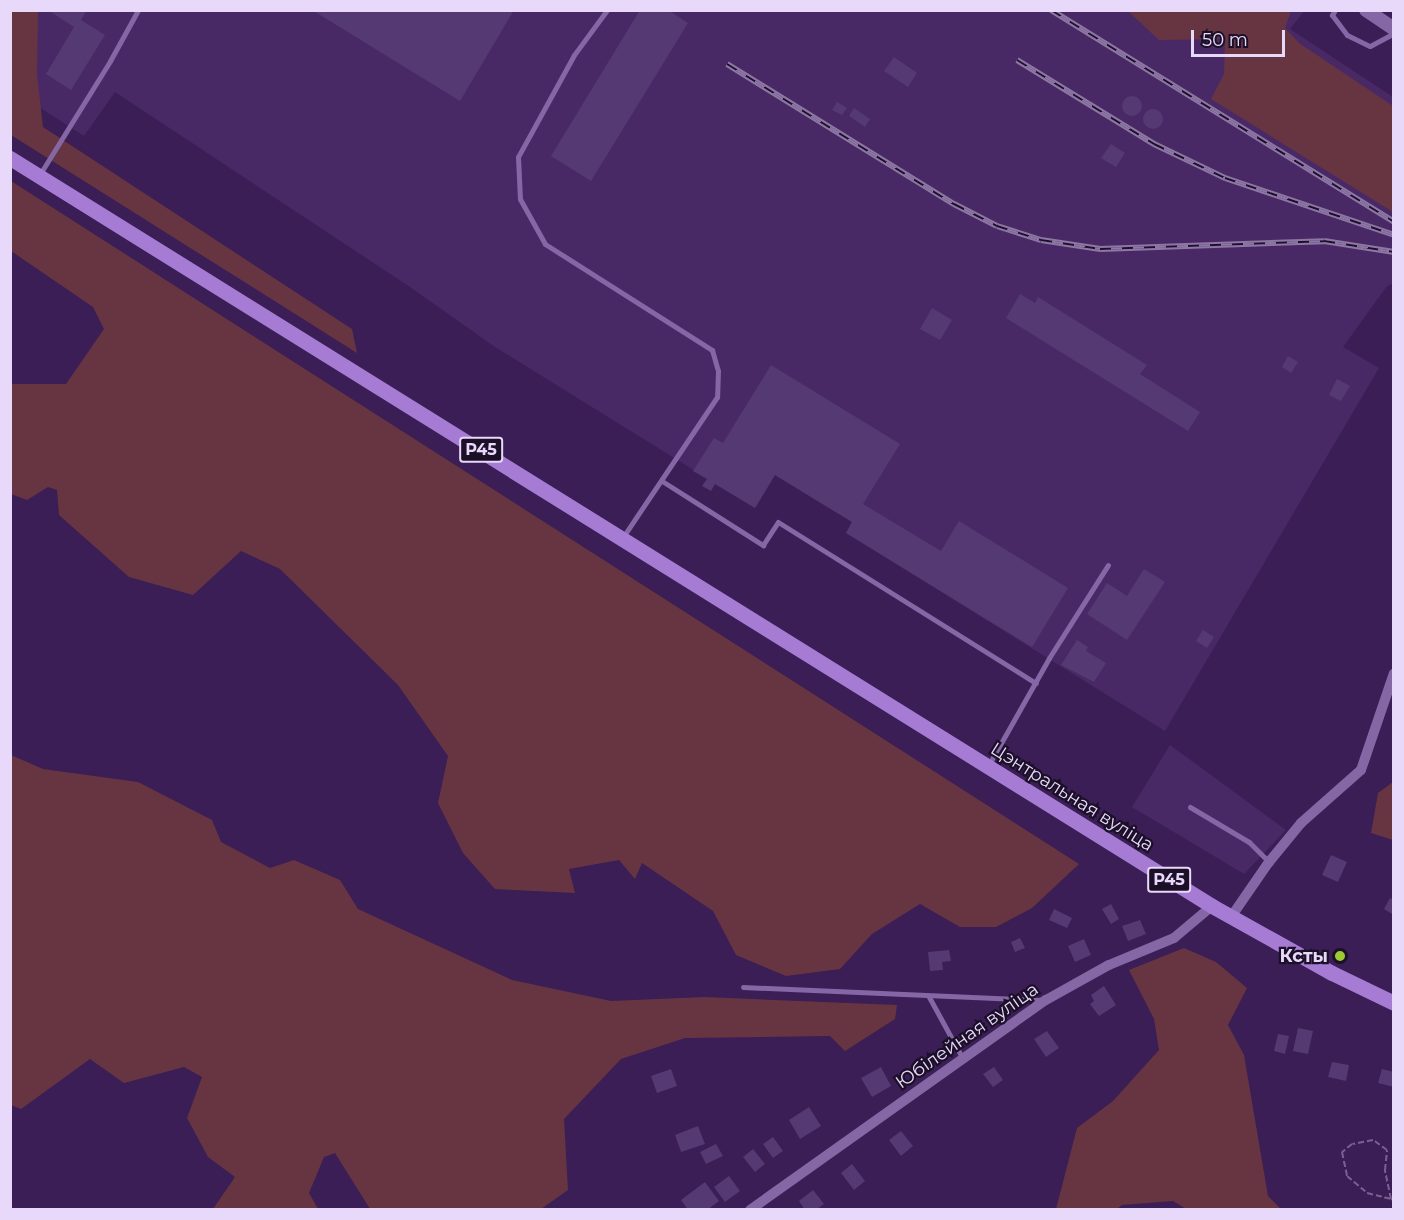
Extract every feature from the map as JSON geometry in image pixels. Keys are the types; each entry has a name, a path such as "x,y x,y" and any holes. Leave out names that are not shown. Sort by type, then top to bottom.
{"main road":[{"name":"Р45","path":"10,158 622,538"},
{"name":"Цэнтральная вуліца","path":"622,538 1212,906 1324,969 1394,1003"}],"street":[{"path":"1366,10 1394,31"},
{"path":"1231,917 1269,862 1301,823 1361,770 1394,673"},
{"name":"Юбілейная вуліца","path":"750,1209 1046,1000 1109,965 1174,938 1212,906"}],"lane":[{"path":"39,176 110,61 138,10"},
{"path":"607,10 574,55 518,157 520,199 545,244 712,350 718,371 717,397 622,538"},
{"path":"1335,10 1332,15 1347,35 1370,46 1394,31"},
{"path":"662,481 763,545 778,522 1036,683"},
{"path":"987,767 1108,565"},
{"path":"1190,807 1249,843 1269,862"},
{"path":"743,987 928,997 1046,1000"},
{"path":"928,997 963,1059"}],"path":[{"path":"1373,1140 1387,1150 1385,1170 1392,1199 1367,1192 1347,1176 1342,1152 1352,1144 1373,1140"}],"shaded area":[{"path":"10,11 1304,11 1290,29 1393,97 1393,284 1387,286 1343,347 1379,368 1165,731 846,533 852,522 775,475 755,508 495,347 410,287 115,92 84,136 11,89"},
{"path":"10,11 38,11 37,74 43,127 352,329 357,353 11,135"},
{"path":"1128,11 1291,11 1285,28 1299,43 1393,106 1393,212 1211,99 1224,74 1225,39 1159,40"},
{"path":"10,181 1079,864 1032,908 996,927 960,927 920,904 872,934 840,969 786,976 736,955 713,911 642,863 635,879 619,860 569,869 575,893 495,889 463,853 438,803 448,756 398,685 280,569 241,551 193,595 129,577 59,515 57,490 48,487 27,500 11,494 11,384 66,384 104,329 93,307 11,251"},
{"path":"1170,745 1286,830 1244,874 1132,807"},
{"path":"11,755 43,769 138,782 212,820 221,842 270,868 294,860 340,880 358,909 512,980 611,1001 705,997 897,1005 895,1019 845,1051 830,1036 685,1038 621,1059 564,1119 568,1190 541,1209 370,1209 335,1153 324,1157 309,1193 318,1209 213,1209 235,1177 208,1157 187,1118 202,1077 184,1067 124,1083 90,1059 21,1109 11,1105"},
{"path":"1393,782 1393,840 1371,833 1378,793"},
{"path":"1184,948 1216,962 1247,988 1228,1025 1244,1055 1268,1196 1281,1209 1186,1209 1173,1201 1122,1205 1117,1209 1056,1209 1077,1128 1113,1101 1159,1050 1154,1019 1129,970"}],"building":[{"path":"48,10 87,10 81,20 105,35 71,90 46,74 74,27"},
{"path":"312,10 514,10 460,101"},
{"path":"640,10 668,10 688,23 591,181 551,156"},
{"path":"894,57 917,73 908,87 884,71"},
{"path":"1132,96 1139,99 1142,106 1139,113 1132,116 1125,113 1122,106 1125,99"},
{"path":"837,102 847,108 842,115 832,110"},
{"path":"854,108 870,119 865,127 849,116"},
{"path":"1153,109 1160,112 1163,119 1160,126 1153,129 1146,126 1143,119 1146,112"},
{"path":"1111,144 1125,153 1116,167 1101,158"},
{"path":"1020,294 1035,303 1038,297 1147,365 1140,374 1200,412 1188,431 1006,318"},
{"path":"932,308 952,320 940,340 920,329"},
{"path":"1288,356 1298,362 1291,373 1282,367"},
{"path":"771,365 900,444 863,504 941,551 959,521 1068,588 1032,647 846,533 852,522 775,475 755,508 715,484 711,491 702,486 707,479 693,471 714,438 723,443"},
{"path":"1337,379 1350,386 1341,401 1329,395"},
{"path":"1144,569 1165,582 1127,640 1087,614 1107,583 1127,596"},
{"path":"1203,630 1214,637 1207,648 1196,641"},
{"path":"1077,640 1088,647 1086,651 1106,663 1094,682 1061,665"},
{"path":"1331,855 1347,862 1338,882 1322,875"},
{"path":"1390,898 1394,900 1394,915 1384,909"},
{"path":"1111,904 1119,919 1111,924 1102,909"},
{"path":"1054,909 1072,918 1067,928 1049,920"},
{"path":"1140,920 1146,934 1128,941 1122,926"},
{"path":"1020,938 1025,948 1015,952 1011,942"},
{"path":"1084,939 1091,955 1075,962 1068,946"},
{"path":"949,950 951,961 942,962 943,970 930,971 928,952"},
{"path":"1104,986 1116,1005 1099,1016 1090,1004 1094,1001 1091,995"},
{"path":"1298,1028 1313,1031 1308,1054 1293,1051"},
{"path":"1047,1031 1059,1048 1046,1057 1034,1039"},
{"path":"1278,1034 1289,1036 1285,1054 1274,1051"},
{"path":"1332,1062 1349,1065 1346,1081 1328,1077"},
{"path":"881,1067 891,1086 872,1097 861,1078"},
{"path":"994,1067 1003,1080 993,1087 983,1074"},
{"path":"671,1069 677,1086 657,1093 651,1076"},
{"path":"1382,1069 1394,1072 1394,1087 1378,1083"},
{"path":"809,1107 821,1126 800,1139 789,1120"},
{"path":"698,1126 705,1144 681,1152 675,1135"},
{"path":"901,1131 913,1146 901,1156 889,1140"},
{"path":"773,1137 783,1151 773,1158 763,1144"},
{"path":"716,1144 723,1156 706,1164 700,1152"},
{"path":"753,1149 765,1164 755,1172 743,1157"},
{"path":"852,1164 865,1181 854,1190 841,1173"},
{"path":"729,1176 740,1191 725,1202 714,1187"},
{"path":"705,1182 719,1201 707,1210 688,1210 681,1200"},
{"path":"813,1190 824,1204 816,1210 805,1210 799,1201"}],"railway":[{"path":"1051,10 1394,222"},
{"path":"1017,60 1154,144 1225,178 1394,235"},
{"path":"727,64 954,204 997,226 1041,240 1100,249 1324,241 1394,252"}],"place":[{"name":"Ксты","path":"1340,956"}]}
